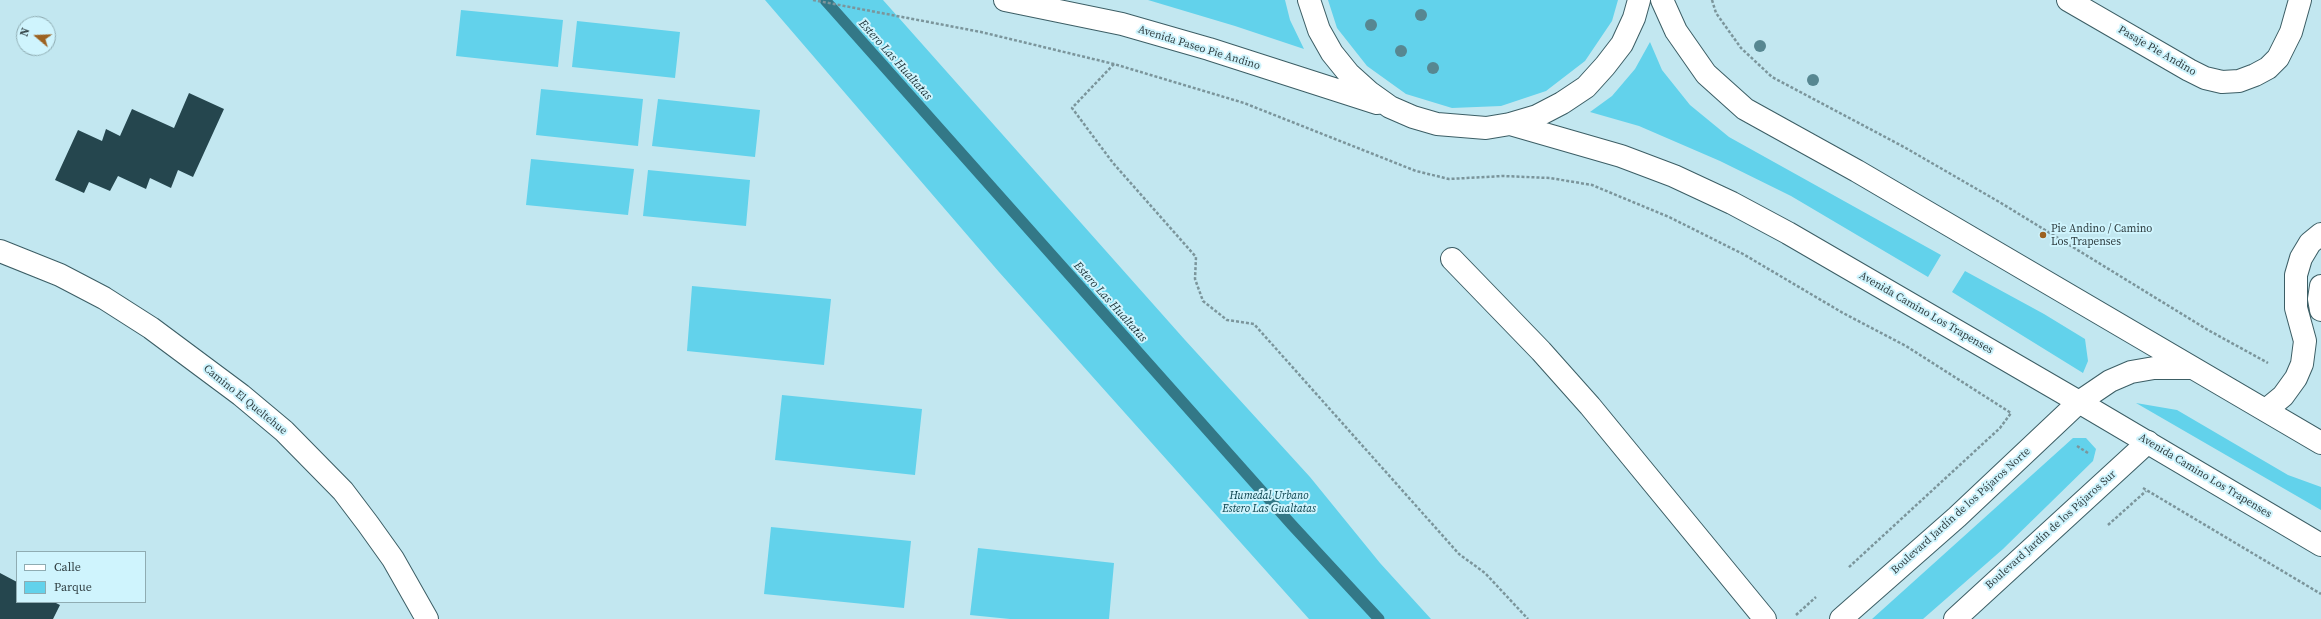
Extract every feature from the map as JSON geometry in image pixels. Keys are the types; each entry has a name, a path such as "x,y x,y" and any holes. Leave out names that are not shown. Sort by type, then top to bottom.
{"main road":[{"name":"Avenida Paseo Pie Andino","path":"1004,0 1122,24 1209,49 1390,107"},
{"path":"1309,0 1319,30 1332,54 1349,74 1369,92 1390,107 1413,117 1437,124 1467,128 1510,124 1544,113 1586,87 1622,44 1634,18 1639,0"},
{"path":"1662,0 1676,31 1702,68 1725,92 1745,109 1850,167 2321,443"},
{"name":"Pasaje Pie Andino","path":"2068,0 2189,70 2205,78 2222,82 2239,81 2255,75 2268,68 2278,58 2292,32 2300,0"},
{"name":"Avenida Camino Los Trapenses","path":"1510,124 1566,138 1621,156 1674,176 1732,203 1788,233 2148,442 2321,545"},
{"path":"2266,410 2283,396 2296,378 2305,349 2305,334 2296,308 2296,275 2301,258 2310,244 2321,234"},
{"name":"Camino El Queltehue","path":"0,251 60,275 104,298 151,328 241,395 284,431 343,491 393,559 427,619"},
{"path":"1452,259 1541,351 1590,406 1765,619"},
{"path":"2321,286 2319,299 2321,310"},
{"name":"Boulevard Jardín de los Pájaros Norte","path":"1841,619 1957,516 2079,402 2110,381 2131,372 2154,368 2194,368"},
{"name":"Boulevard Jardín de los Pájaros Sur","path":"1955,619 2148,442"}],"path":[{"path":"813,0 981,32 1114,64 1244,103 1416,171 1449,179 1503,176 1550,178 1592,186 1669,216 1743,254 1843,313 1906,346 2011,412 2050,428 2116,471 2321,594"},
{"path":"1712,0 1716,13 1741,48 1772,77 1904,147 2001,203 2208,330 2296,378"},
{"path":"1114,64 1072,108 1113,163 1196,257 1195,279 1203,301 1227,320 1254,324 1459,554 1485,573 1528,619"},
{"path":"1844,572 2000,428 2011,412"},
{"path":"1792,619 1821,593"}],"green space":[{"name":"Humedal Urbano Estero Las Gualtatas","path":"765,0 883,0 1185,340 1310,477 1380,563 1431,619 1309,619 999,272"},
{"path":"1148,0 1285,0 1290,20 1304,49 1235,26"},
{"path":"1328,0 1618,0 1612,21 1585,61 1546,91 1501,106 1452,108 1406,94 1367,66 1337,28"},
{"path":"461,10 563,20 558,67 456,56"},
{"path":"577,21 680,32 675,78 572,67"},
{"path":"1650,42 1662,70 1690,105 1729,137 1941,255 1928,277 1791,196 1720,161 1639,126 1590,112 1612,96 1635,69"},
{"path":"541,89 643,99 638,146 536,135"},
{"path":"658,99 760,110 755,157 652,146"},
{"path":"531,159 634,169 628,215 526,205"},
{"path":"648,170 750,180 746,226 643,216"},
{"path":"1965,271 2044,314 2085,339 2088,361 2083,373 1952,292"},
{"path":"692,286 831,299 824,365 687,351"},
{"path":"782,395 922,409 915,475 775,460"},
{"path":"2136,403 2177,410 2288,475 2321,487 2321,510"},
{"path":"2073,438 2086,438 2096,449 2093,461 2003,549 1923,619 1872,619"},
{"path":"771,527 911,541 904,608 764,594"},
{"path":"978,548 1114,563 1109,619 1010,619 970,615"}],"building":[{"path":"189,93 224,109 193,177 178,170 171,188 150,178 146,189 118,176 110,191 89,182 84,193 55,180 78,130 102,141 106,129 120,136 132,109 174,128"},
{"path":"0,573 16,581 16,603 56,603 60,605 53,619 0,619"}],"waterway":[{"name":"Estero Las Hualtatas","path":"825,0 1292,525 1379,619"}],"place":[{"name":"Pie Andino / Camino Los Trapenses","path":"2043,235"}]}
